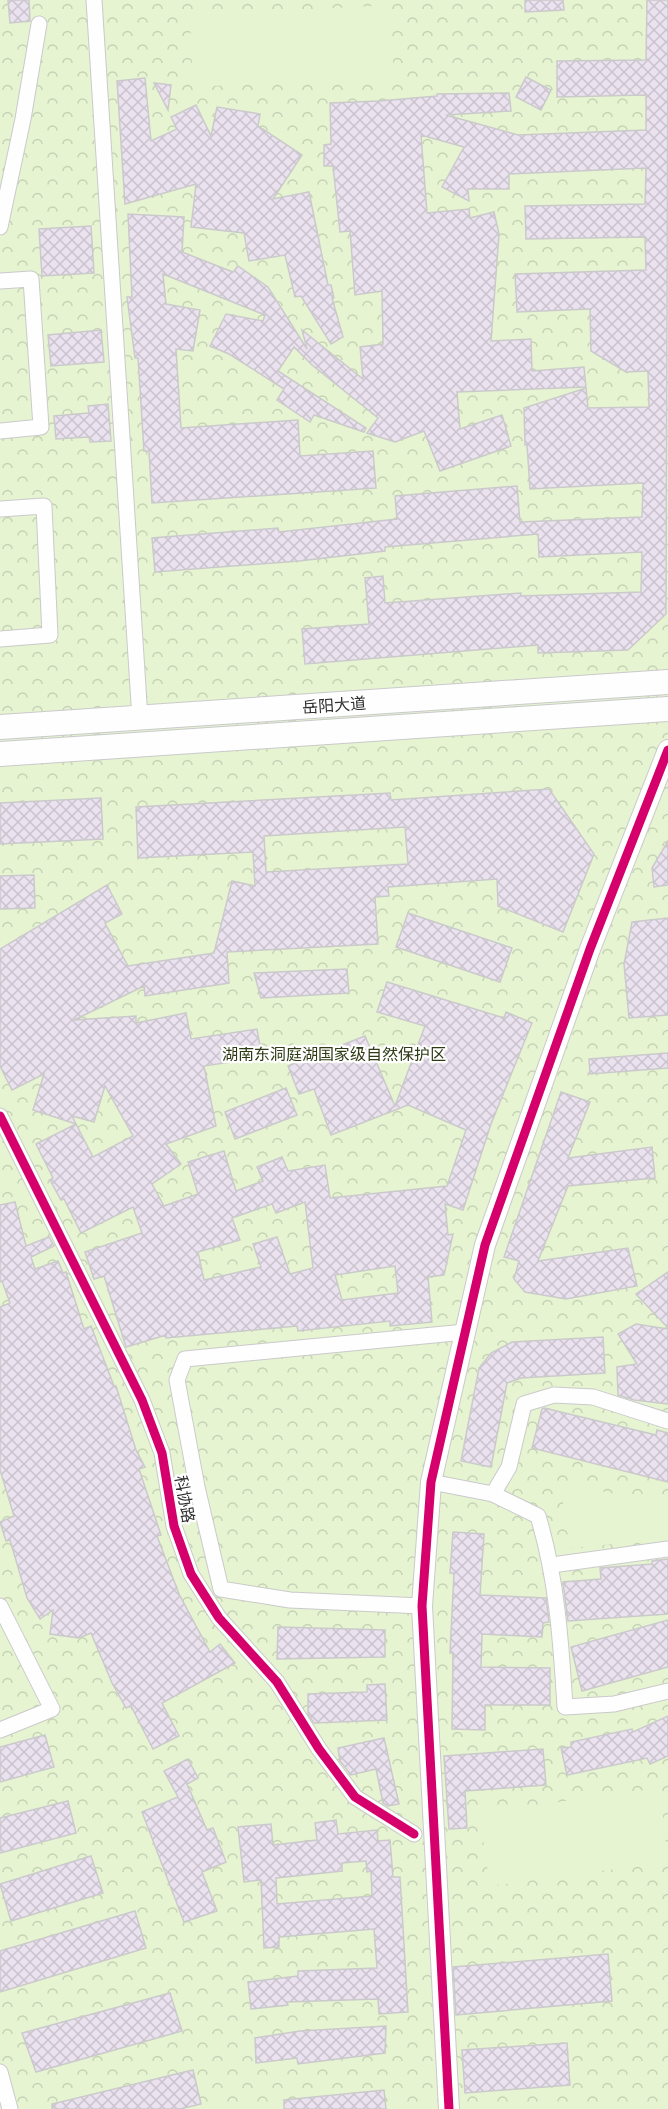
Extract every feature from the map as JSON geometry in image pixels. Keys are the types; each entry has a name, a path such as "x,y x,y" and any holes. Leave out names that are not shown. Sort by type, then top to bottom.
{"main road":[{"name":"岳阳大道","path":"0,727 668,682"},
{"name":"岳阳大道","path":"0,754 668,709"}],"street":[{"path":"94,0 140,719"},
{"path":"0,228 24,119 39,24"},
{"path":"0,281 31,279 41,428 0,431"},
{"path":"0,509 44,506 50,635 0,639"},
{"path":"449,2109 422,1606 431,1482 484,1245 590,949 668,750"},
{"name":"科协路","path":"0,1116 142,1400 162,1453 174,1526 191,1574 219,1618 277,1682 319,1749 355,1797 414,1834"},
{"path":"422,1606 290,1600 220,1589 197,1487 177,1380 184,1359 465,1332"},
{"path":"493,1494 509,1467 524,1404 555,1395 593,1397 668,1421"},
{"path":"431,1482 493,1494 538,1516 552,1564 565,1707 614,1704 668,1691"},
{"path":"552,1564 668,1549"},
{"path":"0,1606 52,1709 0,1730"},
{"path":"0,2072 10,2109"}],"green space":[{"name":"湖南东洞庭湖国家级自然保护区","path":"0,0 668,0 668,2109 0,2109"},
{"path":"390,5 394,77 193,87 190,16"},
{"path":"560,1484 668,1503 668,1539 570,1548"},
{"path":"660,1788 668,1862 490,1886 479,1813"}],"building":[{"path":"8,0 29,0 30,21 10,23"},
{"path":"525,0 563,0 564,10 525,12"},
{"path":"647,0 668,0 666,614 628,650 538,653 538,645 305,664 302,629 369,624 365,578 383,576 385,603 521,593 521,596 641,592 642,552 539,557 538,534 385,547 385,551 299,561 155,572 152,538 278,528 279,532 397,519 395,496 517,486 520,522 642,517 643,483 530,489 524,408 586,388 588,408 649,407 648,371 626,372 591,351 590,309 517,312 515,274 646,270 645,237 526,239 525,206 645,204 646,168 509,174 509,189 468,189 469,201 442,187 464,147 421,135 427,213 469,209 470,218 494,212 499,234 491,341 531,339 532,371 584,367 586,387 457,392 460,429 502,415 511,446 440,471 424,431 395,442 367,433 378,418 312,365 294,347 278,371 366,428 364,432 314,415 310,422 277,400 284,389 229,354 210,346 226,314 263,321 265,315 163,274 166,304 200,310 193,351 176,349 181,428 298,420 300,456 373,451 376,488 152,503 149,451 144,451 138,358 135,358 127,297 132,297 128,214 184,217 182,252 233,272 238,266 268,287 307,349 302,330 363,379 360,347 383,344 382,291 355,295 350,231 340,232 333,166 324,166 324,145 331,144 330,103 379,101 437,96 437,94 509,93 511,111 446,115 518,135 646,130 646,95 557,97 557,61 646,60"},
{"path":"526,77 551,90 541,110 516,97"},
{"path":"145,78 151,141 177,129 171,117 196,105 211,136 217,107 260,114 258,126 302,155 273,199 309,192 328,285 331,285 334,298 332,298 343,337 331,344 301,296 295,297 285,255 249,261 244,233 191,227 196,184 125,204 117,81"},
{"path":"154,83 171,85 168,110"},
{"path":"91,226 94,273 42,276 39,229"},
{"path":"101,330 104,362 51,366 48,335"},
{"path":"108,404 111,441 90,442 89,437 56,439 54,416 89,413 88,406"},
{"path":"549,789 594,854 563,932 498,906 497,879 388,887 389,896 375,897 378,944 227,952 229,983 145,996 144,986 74,1020 136,1016 136,1023 186,1013 191,1039 257,1029 262,1057 204,1066 216,1126 166,1144 181,1164 152,1184 164,1206 198,1194 188,1162 224,1151 236,1191 263,1181 257,1167 282,1157 288,1171 325,1165 330,1198 447,1186 466,1130 408,1105 331,1135 314,1089 299,1094 288,1066 365,1036 395,1106 425,1026 377,1012 387,982 504,1018 506,1012 532,1023 491,1124 463,1210 445,1204 448,1235 453,1234 444,1275 428,1277 432,1322 390,1326 390,1321 298,1331 297,1326 166,1338 166,1335 126,1347 104,1276 94,1279 85,1252 142,1233 133,1207 81,1233 64,1199 61,1200 50,1180 53,1178 36,1144 76,1124 33,1110 44,1074 12,1090 0,1066 0,949 107,885 122,914 105,923 128,966 214,953 232,881 255,886 253,852 138,858 136,807 390,793 391,800","holes":["405,827 408,864 266,872 264,836","105,1086 133,1136 93,1157 72,1116 94,1122","305,1202 313,1268 290,1274 277,1237 253,1244 261,1267 204,1280 198,1252 240,1240 232,1218 272,1204 276,1213","395,1266 398,1293 342,1300 335,1275"]},
{"path":"101,798 103,839 0,844 0,803"},
{"path":"668,841 668,885 654,887 652,868"},
{"path":"34,875 35,908 0,909 0,876"},
{"path":"408,913 512,948 500,982 396,947"},
{"path":"668,918 668,1015 629,1018 624,964 632,922"},
{"path":"347,969 349,993 261,998 254,973"},
{"path":"668,1053 668,1068 590,1074 589,1059"},
{"path":"286,1088 297,1115 235,1139 225,1112"},
{"path":"561,1092 590,1102 568,1158 652,1147 655,1178 568,1186 538,1261 628,1248 637,1286 566,1299 525,1292 514,1279 519,1261 504,1257"},
{"path":"15,1202 26,1246 49,1237 54,1246 31,1257 35,1269 58,1261 63,1273 66,1272 84,1329 91,1326 114,1386 116,1386 136,1450 145,1467 139,1469 161,1535 157,1536 179,1594 210,1652 220,1644 235,1663 162,1703 179,1736 153,1749 131,1706 126,1708 112,1683 91,1633 79,1638 50,1634 53,1610 40,1619 27,1598 10,1540 6,1541 0,1522 14,1516 0,1470 0,1307 10,1303 2,1281 0,1282 0,1205"},
{"path":"668,1272 668,1328 636,1294"},
{"path":"636,1324 668,1329 668,1404 634,1400 618,1395 617,1367 637,1364 618,1334"},
{"path":"603,1337 605,1373 521,1378 507,1383 491,1467 461,1461 479,1368 491,1353 512,1342"},
{"path":"544,1408 656,1435 657,1430 668,1433 668,1482 532,1448"},
{"path":"453,1532 484,1534 480,1595 546,1598 549,1622 543,1623 542,1637 482,1634 481,1667 550,1668 550,1705 485,1705 485,1730 452,1729 453,1653 450,1653 454,1573 450,1573"},
{"path":"668,1559 668,1614 568,1621 563,1582 601,1579 600,1568 652,1564 652,1561"},
{"path":"668,1620 668,1667 582,1691 571,1647"},
{"path":"278,1627 385,1630 385,1657 277,1659"},
{"path":"385,1684 387,1720 314,1723 308,1714 308,1694 367,1692 367,1685"},
{"path":"668,1716 668,1756 650,1764 647,1758 567,1775 561,1748 571,1747 571,1742 632,1729 633,1732"},
{"path":"45,1735 54,1767 0,1782 0,1747"},
{"path":"384,1738 399,1804 388,1806 383,1803 376,1769 351,1775 340,1761 338,1748"},
{"path":"543,1749 546,1785 465,1791 467,1828 449,1829 444,1756"},
{"path":"188,1759 198,1778 187,1784 207,1830 213,1828 226,1862 202,1872 217,1911 184,1922 142,1812 178,1797 164,1771"},
{"path":"68,1801 76,1833 0,1853 0,1818"},
{"path":"336,1820 338,1834 377,1830 378,1841 390,1840 393,1877 400,1877 408,2012 379,2014 378,1999 287,2002 288,2005 251,2009 248,1982 298,1976 298,1971 377,1968 374,1929 279,1937 279,1947 264,1948 261,1880 244,1882 238,1827 271,1824 273,1845 317,1840 315,1823","holes":["366,1861 367,1872 371,1871 372,1896 277,1904 276,1878 342,1871 342,1863"]},
{"path":"91,1856 103,1893 11,1921 0,1884"},
{"path":"135,1911 146,1948 0,1992 0,1951"},
{"path":"608,1954 612,2001 456,2015 453,1967"},
{"path":"170,1993 182,2031 36,2072 22,2033"},
{"path":"386,2026 385,2053 298,2064 297,2058 256,2063 255,2038 300,2031"},
{"path":"567,2043 570,2085 465,2093 462,2050"},
{"path":"193,2070 201,2104 180,2109 52,2109 52,2104"},
{"path":"384,2090 386,2109 284,2109 284,2100"}],"cycle path":[{"path":"449,2109 422,1606 431,1482 485,1245 590,949 668,750"},
{"path":"0,1116 142,1400 162,1453 174,1526 191,1574 219,1618 277,1682 319,1749 355,1797 414,1834"}]}
